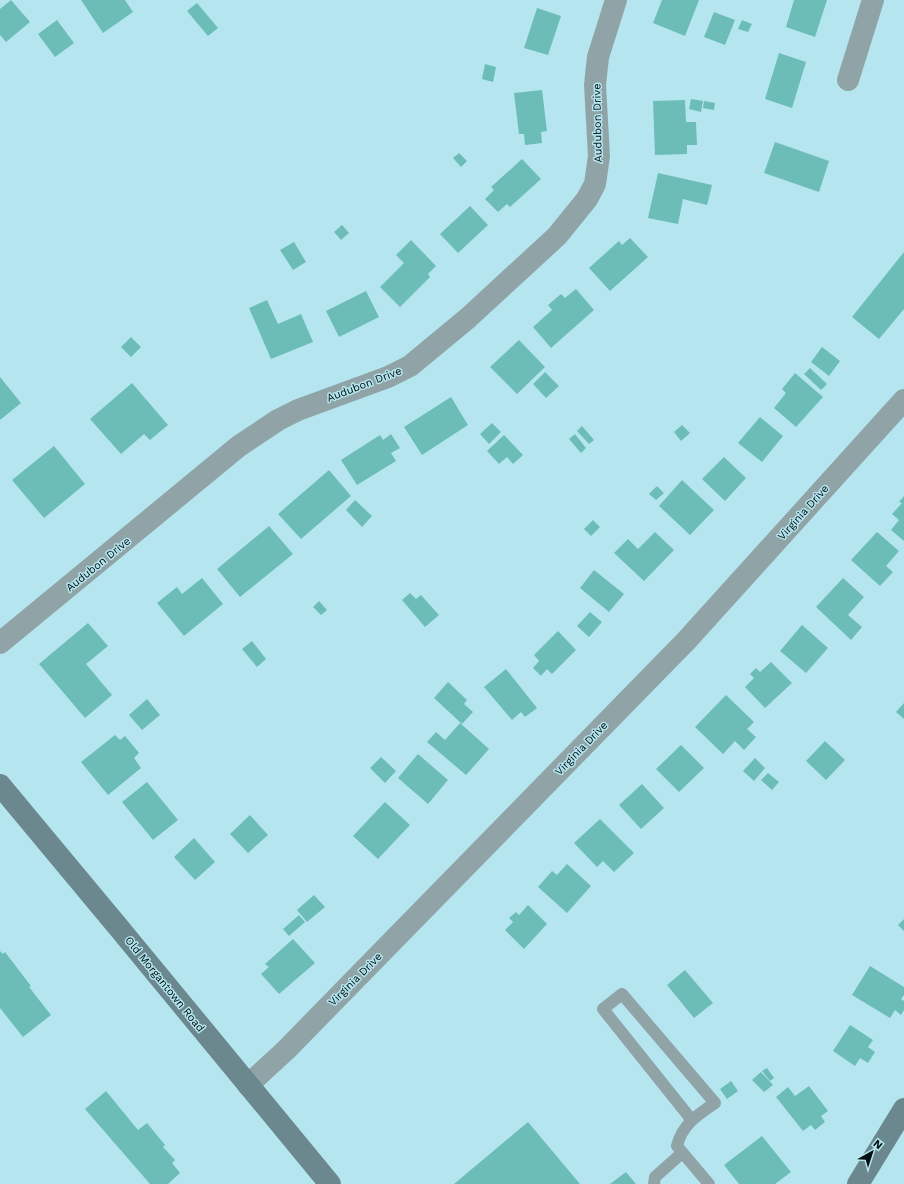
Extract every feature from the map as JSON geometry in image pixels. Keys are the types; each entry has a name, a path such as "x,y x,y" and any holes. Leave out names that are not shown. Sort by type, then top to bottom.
{"street":[{"name":"Audubon Drive","path":"0,643 239,446 278,420 298,410 388,377 410,366 468,318 558,236 587,199 596,178 599,156 595,85 598,57 616,0"},
{"path":"848,80 873,0"},
{"name":"Virginia Drive","path":"248,1086 286,1050 686,641 904,400"},
{"name":"Old Morgantown Road","path":"1,788 330,1184"},
{"path":"858,1184 904,1109"}],"lane":[{"path":"692,1119 603,1008 622,994 714,1103 692,1119 678,1138 677,1146 709,1184"},
{"path":"654,1184 655,1177 682,1153"}],"building":[{"path":"11,0 30,22 6,42 0,35 0,9"},
{"path":"81,0 125,0 133,12 103,33"},
{"path":"662,0 699,0 685,36 653,23"},
{"path":"794,0 827,0 815,37 786,27"},
{"path":"197,3 218,28 208,36 187,11"},
{"path":"537,8 561,16 548,55 524,48"},
{"path":"714,12 735,20 725,45 704,37"},
{"path":"57,20 74,43 55,57 38,34"},
{"path":"742,20 752,24 748,32 738,29"},
{"path":"779,53 806,62 792,108 765,99"},
{"path":"485,64 496,67 493,82 482,79"},
{"path":"542,90 547,131 541,132 542,143 525,145 524,134 519,134 514,93"},
{"path":"691,99 703,101 701,112 689,109"},
{"path":"685,100 686,122 696,122 697,145 687,145 687,154 655,155 653,101"},
{"path":"704,101 715,103 714,110 703,108"},
{"path":"775,142 829,161 819,192 764,173"},
{"path":"459,153 467,161 461,167 453,158"},
{"path":"522,159 541,179 510,207 507,204 498,212 485,199 494,190 491,187"},
{"path":"658,173 712,185 707,205 683,199 678,224 648,218"},
{"path":"470,206 488,225 458,253 440,234"},
{"path":"342,225 349,233 341,240 334,232"},
{"path":"630,238 648,257 610,291 589,268 619,241 622,245"},
{"path":"411,240 436,266 428,274 430,277 400,307 380,287 404,263 396,255"},
{"path":"294,242 306,262 293,270 280,250"},
{"path":"904,252 904,309 879,339 852,317"},
{"path":"576,289 594,310 551,348 533,327 552,310 548,305 561,294 565,298"},
{"path":"366,291 379,317 339,337 326,311"},
{"path":"267,300 278,324 301,314 313,342 271,359 249,308"},
{"path":"131,337 141,347 131,357 121,347"},
{"path":"519,340 545,367 517,394 490,367"},
{"path":"822,347 840,361 829,376 811,362"},
{"path":"810,368 827,384 821,390 804,374"},
{"path":"545,372 559,386 546,398 533,384"},
{"path":"795,373 823,397 796,427 774,408 786,393 782,389"},
{"path":"0,377 21,403 0,420"},
{"path":"132,383 168,425 150,440 144,434 121,454 90,419"},
{"path":"451,397 468,425 422,455 404,427"},
{"path":"760,417 783,436 762,462 738,443"},
{"path":"492,423 501,432 489,444 480,434"},
{"path":"682,425 690,433 681,441 674,432"},
{"path":"582,426 594,440 589,444 577,431"},
{"path":"391,434 400,448 391,453 396,461 357,485 341,460 380,435 383,440"},
{"path":"575,434 586,448 581,453 569,439"},
{"path":"504,435 523,455 513,464 507,457 499,464 487,451"},
{"path":"54,446 85,484 44,518 12,480"},
{"path":"724,457 746,478 725,501 702,479"},
{"path":"329,470 351,496 301,539 278,514"},
{"path":"682,480 714,510 690,535 659,506"},
{"path":"657,486 664,493 656,500 649,494"},
{"path":"904,496 904,541 891,530 899,520 892,514 902,503 899,502"},
{"path":"355,500 372,516 362,527 346,510"},
{"path":"593,520 600,527 591,536 584,529"},
{"path":"269,526 293,554 240,597 217,569"},
{"path":"655,532 674,550 644,581 614,553 628,539 638,549"},
{"path":"877,532 899,551 886,566 893,572 880,586 851,560"},
{"path":"594,570 624,594 609,612 580,588"},
{"path":"202,578 223,604 184,636 157,603 177,587 182,594"},
{"path":"843,578 864,597 848,615 862,627 851,640 816,607"},
{"path":"410,593 416,599 421,595 439,615 425,627 402,600"},
{"path":"319,601 327,610 321,615 313,607"},
{"path":"590,612 602,622 589,637 577,626"},
{"path":"88,623 108,646 86,664 112,695 85,718 39,664"},
{"path":"802,625 828,648 806,673 780,651"},
{"path":"558,631 576,650 552,674 547,669 541,676 533,668 539,661 534,655"},
{"path":"252,641 266,659 257,667 242,649"},
{"path":"771,662 792,683 765,708 745,687 754,678 750,674 756,668 760,672"},
{"path":"506,669 537,708 525,717 521,712 512,720 484,687"},
{"path":"448,682 467,700 464,704 473,712 462,724 434,698"},
{"path":"726,695 754,722 747,729 756,737 744,750 735,741 723,754 695,727"},
{"path":"147,699 160,715 142,730 129,715"},
{"path":"904,703 904,719 896,712"},
{"path":"460,723 489,749 466,775 427,742 436,732 445,740"},
{"path":"115,735 120,740 125,736 139,753 134,758 141,768 108,795 81,762"},
{"path":"825,741 845,760 826,780 806,761"},
{"path":"681,745 704,768 679,792 656,769"},
{"path":"418,754 448,780 428,804 398,778"},
{"path":"381,757 396,771 385,783 370,768"},
{"path":"755,758 765,768 754,781 743,771"},
{"path":"768,773 779,782 772,790 761,780"},
{"path":"147,782 178,820 153,840 122,802"},
{"path":"642,784 664,808 641,829 619,805"},
{"path":"385,802 410,825 378,859 353,836"},
{"path":"250,815 268,835 248,853 230,834"},
{"path":"600,819 634,853 614,872 603,861 597,867 574,843"},
{"path":"194,838 215,862 195,880 174,857"},
{"path":"567,864 591,886 567,913 538,887 552,871 557,875"},
{"path":"314,895 325,907 307,922 297,910"},
{"path":"528,905 547,924 524,949 505,930 513,922 509,918 516,912 519,915"},
{"path":"299,915 305,922 289,936 283,929"},
{"path":"904,919 904,931 898,925"},
{"path":"293,939 315,963 279,994 261,974 269,967 265,964"},
{"path":"0,951 3,954 5,952 31,986 29,987 51,1015 23,1037 0,1008"},
{"path":"870,966 904,987 904,995 901,999 904,1001 904,1010 901,1015 895,1010 890,1018 852,995"},
{"path":"685,970 713,1003 694,1018 667,985"},
{"path":"850,1025 873,1040 868,1047 875,1052 868,1063 860,1058 855,1066 833,1051"},
{"path":"767,1068 774,1078 770,1081 762,1071"},
{"path":"761,1072 773,1085 764,1092 752,1080"},
{"path":"731,1081 738,1091 727,1099 720,1089"},
{"path":"809,1086 828,1111 821,1116 825,1122 815,1130 811,1125 803,1131 776,1097 788,1087 795,1096"},
{"path":"106,1091 138,1130 147,1123 165,1145 163,1147 175,1160 172,1163 180,1173 168,1184 150,1184 85,1109"},
{"path":"528,1122 580,1184 454,1184"},
{"path":"762,1136 791,1172 775,1184 739,1184 724,1165"},
{"path":"626,1172 636,1184 610,1184"}]}
